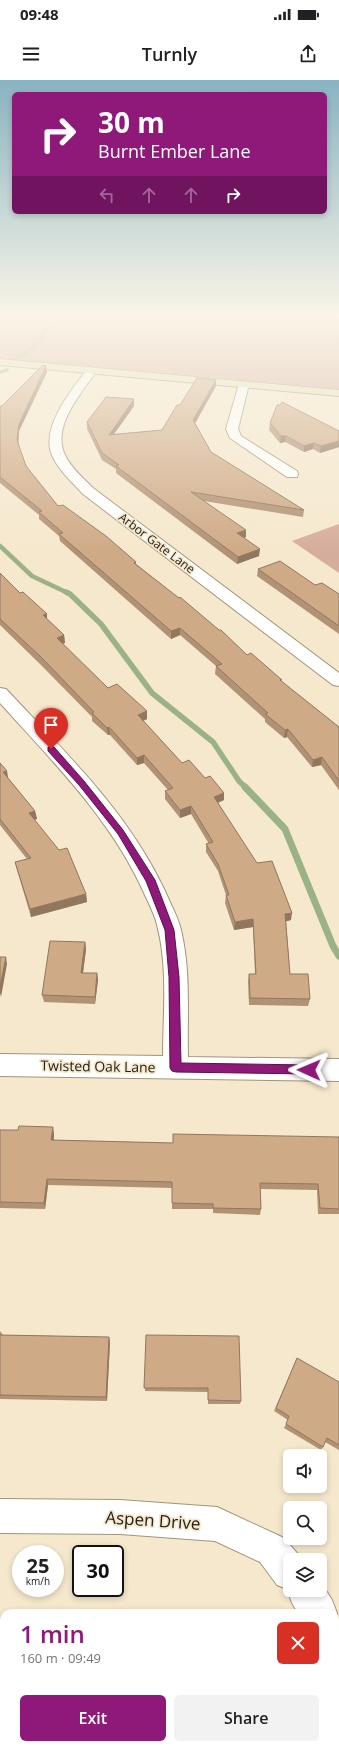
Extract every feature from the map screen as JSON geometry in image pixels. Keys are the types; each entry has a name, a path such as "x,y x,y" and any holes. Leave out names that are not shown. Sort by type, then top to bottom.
{"street":[{"name":"Arbor Gate Lane","path":"75,395 62,415 56,438 57,451 72,476 94,496 339,681"},
{"path":"241,395 232,429 236,438 292,474"},
{"path":"0,693 81,783 120,832 150,880 170,930 174,977 176,1068"},
{"name":"Twisted Oak Lane","path":"0,1065 339,1070"},
{"name":"Aspen Drive","path":"0,1516 120,1517 217,1524 272,1550 283,1563"},
{"path":"309,1597 317,1609"}],"shaded area":[{"path":"339,524 339,573 292,541"}],"building":[{"path":"13,395 33,395 19,424 17,440 26,466 58,506 63,505 106,536 136,562 134,563 179,598 180,597 219,630 221,630 247,655 251,653 282,680 280,680 339,727 339,781 322,757 313,760 288,729 285,730 265,714 268,713 216,666 222,664 180,628 171,631 59,534 63,533 39,512 42,511 0,477 0,406 2,406"},
{"path":"186,395 207,395 193,420 211,452 304,510 191,492 246,530 237,533 260,549 238,557 116,466 119,465 102,453 87,422 106,397 134,399 109,435 162,430 177,405 180,405"},
{"path":"282,402 339,431 339,441 321,446 314,443 304,446 286,436 281,436 270,423 277,405 280,405"},
{"path":"280,561 315,585 322,583 339,594 339,626 258,569"},
{"path":"0,573 20,593 23,592 47,614 43,615 64,635 57,638 108,688 117,684 147,711 138,715 182,763 189,760 205,778 210,776 224,793 214,797 257,863 272,861 292,913 285,914 290,974 308,974 310,999 250,998 249,974 256,974 253,919 235,922 226,895 229,895 218,864 206,844 213,842 191,806 180,810 165,791 173,788 144,755 137,758 109,727 107,728 92,713 94,712 41,657 0,619"},
{"path":"0,763 7,771 3,772 35,811 29,813 59,850 67,848 86,894 30,909 15,862 31,858 0,819"},
{"path":"50,941 85,942 81,973 97,973 95,997 42,995"},
{"path":"0,957 6,957 0,986"},
{"path":"19,1126 53,1127 51,1140 173,1143 173,1134 339,1137 339,1209 320,1208 318,1184 260,1183 261,1209 213,1208 213,1204 172,1203 172,1182 47,1179 44,1203 0,1202 0,1130 18,1130"},
{"path":"0,1335 109,1337 106,1397 0,1395"},
{"path":"146,1335 239,1336 241,1401 208,1400 208,1388 144,1388"},
{"path":"297,1358 339,1382 339,1445 327,1438 323,1447 286,1424 289,1416 276,1408"}],"waterway":[{"path":"0,546 32,576 68,593"},
{"path":"68,593 101,624 152,693 213,742 239,781 245,787"},
{"path":"245,787 285,829 333,946 339,956"}],"route":[{"path":"51,749 81,783 120,832 150,880 170,930 174,977 176,1068 309,1070"}]}
